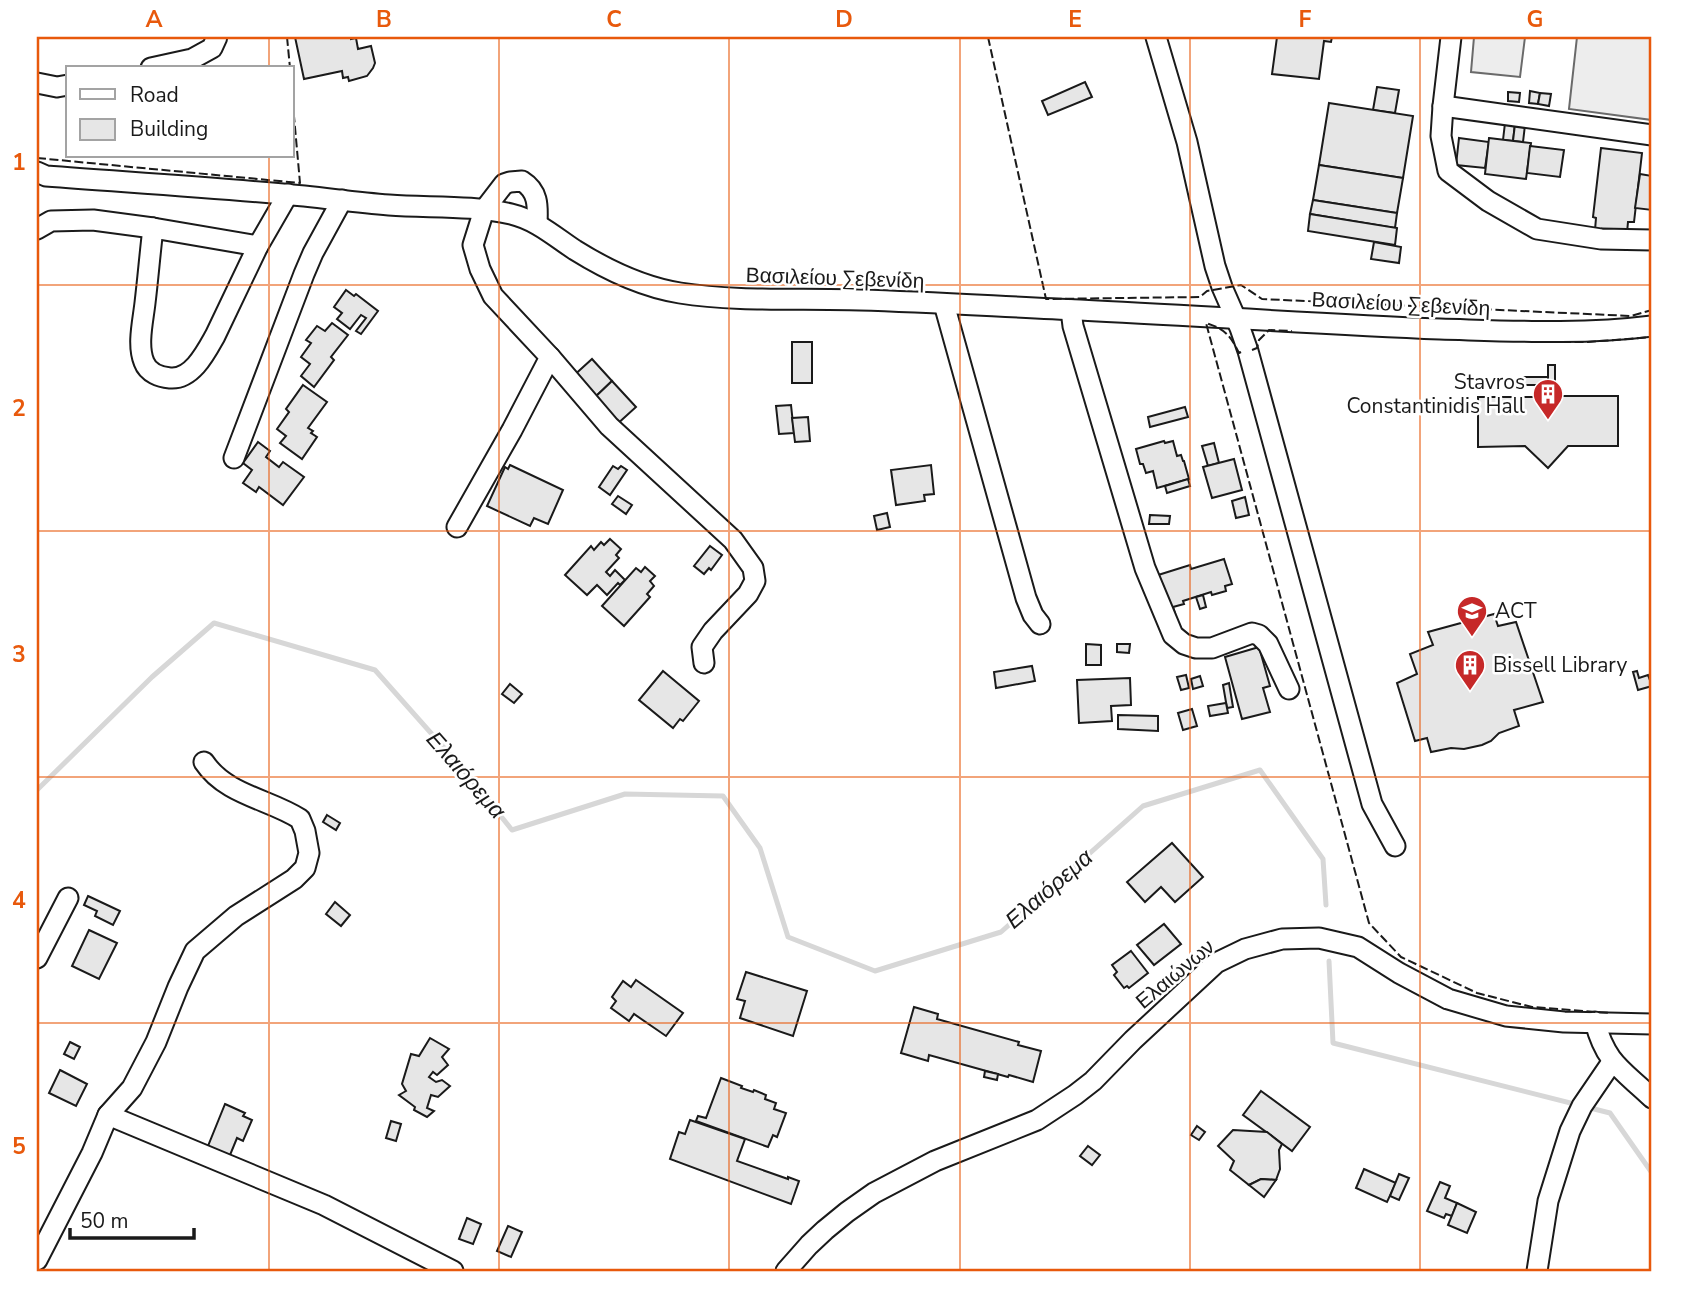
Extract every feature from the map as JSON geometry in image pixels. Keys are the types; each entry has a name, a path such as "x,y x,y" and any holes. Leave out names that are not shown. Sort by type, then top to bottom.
{"street":[{"path":"159,66 192,59 212,48 217,37"},
{"path":"1156,37 1187,142 1215,266 1252,364 1371,804 1395,846"},
{"path":"1451,37 1441,136 1448,171 1488,201 1537,229 1601,239 1652,240"},
{"path":"37,83 57,87 66,85"},
{"path":"1443,106 1652,135"},
{"name":"Βασιλείου Σεβενίδη","path":"37,172 46,176 288,194 389,205 484,210 516,215 537,223 598,264 631,279 673,292 709,296 861,300 1556,333 1652,326"},
{"path":"537,223 536,195 522,181 504,184 484,210 473,245 480,269 493,296 609,426 733,540 753,568 755,581 748,594 702,646 704,663"},
{"path":"153,228 142,354 144,363 153,373 174,379 186,374 201,359 215,336 258,246 288,194"},
{"path":"234,458 299,285 342,200"},
{"path":"37,229 45,223 59,220 93,220 258,246"},
{"path":"944,304 1026,598 1040,624"},
{"path":"1070,310 1145,568 1173,635 1184,644 1196,648 1212,648 1252,633 1259,635 1268,644 1289,689"},
{"path":"457,527 550,357"},
{"path":"37,1260 92,1153 108,1115 132,1088 156,1042 195,951 236,916 294,879 305,868 309,853 300,819 222,781 212,774 205,762"},
{"path":"37,958 68,898"},
{"name":"Ελαιώνων","path":"786,1271 825,1230 874,1193 935,1161 1037,1120 1075,1095 1216,964 1245,949 1282,939 1319,938 1358,947 1448,999 1506,1016 1564,1022 1652,1024"},
{"path":"1595,1022 1612,1062 1652,1098"},
{"path":"1537,1271 1548,1201 1567,1138 1582,1106 1612,1062"},
{"path":"108,1115 324,1205 453,1271"}],"shaded area":[{"path":"1474,37 1525,37 1520,77 1471,72"},
{"path":"1577,37 1652,37 1652,120 1569,109"}],"building":[{"path":"295,37 356,38 358,49 371,46 375,63 367,76 349,81 348,77 343,78 342,71 304,79"},
{"path":"1277,37 1332,37 1331,42 1324,41 1319,79 1272,74"},
{"path":"1085,82 1092,97 1048,115 1042,101"},
{"path":"1377,87 1399,90 1395,113 1373,110"},
{"path":"1530,91 1540,93 1538,104 1529,103"},
{"path":"1508,92 1520,93 1519,102 1508,101"},
{"path":"1540,93 1551,94 1549,106 1538,104"},
{"path":"1329,103 1413,116 1403,178 1319,165"},
{"path":"1505,123 1515,124 1513,141 1503,140"},
{"path":"1515,124 1525,125 1523,142 1513,141"},
{"path":"1459,138 1489,142 1485,168 1456,165"},
{"path":"1489,138 1531,143 1526,179 1485,174"},
{"path":"1530,146 1564,150 1560,177 1527,173"},
{"path":"1601,148 1642,153 1634,222 1628,222 1627,233 1595,230 1596,218 1593,217"},
{"path":"1319,165 1403,178 1397,213 1313,200"},
{"path":"1640,174 1652,176 1652,210 1635,208"},
{"path":"1313,200 1397,213 1395,228 1310,214"},
{"path":"1310,214 1397,228 1395,245 1308,231"},
{"path":"1374,242 1401,247 1399,263 1371,259"},
{"path":"346,290 354,296 356,294 378,311 361,334 356,331 366,318 361,315 350,329 337,319 342,313 334,307"},
{"path":"332,323 348,335 331,357 334,360 314,387 301,376 310,364 301,357 311,343 306,340 317,326 325,331"},
{"path":"792,342 812,342 812,383 792,383"},
{"path":"592,359 612,381 592,400 571,378"},
{"name":"Stavros Constantinidis Hall","path":"1548,365 1555,365 1555,396 1618,396 1618,446 1568,446 1548,468 1525,446 1478,447 1478,397 1548,397"},
{"path":"1519,377 1548,377 1548,385 1518,385"},
{"path":"612,381 636,407 615,426 592,400"},
{"path":"303,385 327,402 308,428 317,437 302,459 280,443 286,436 277,429 289,412 286,409"},
{"path":"791,405 794,433 779,434 776,406"},
{"path":"1185,407 1188,417 1150,427 1148,417"},
{"path":"808,417 810,441 795,442 792,418"},
{"path":"1173,441 1177,456 1181,455 1184,461 1189,479 1157,488 1153,471 1146,473 1136,449"},
{"path":"258,442 270,451 266,457 279,467 283,462 304,477 283,505 259,487 256,492 243,483 252,470 243,463"},
{"path":"1214,443 1219,463 1208,466 1202,446"},
{"path":"1234,459 1242,490 1212,498 1203,467"},
{"path":"510,465 563,490 548,524 534,518 530,526 487,506 505,467 508,469"},
{"path":"931,465 934,494 924,495 925,501 896,505 891,470"},
{"path":"613,466 618,469 621,466 627,470 610,495 599,487"},
{"path":"1188,479 1190,486 1167,493 1165,486"},
{"path":"618,496 632,505 626,514 612,504"},
{"path":"1245,497 1249,515 1236,518 1232,501"},
{"path":"887,513 890,527 877,530 874,516"},
{"path":"1150,515 1170,516 1169,524 1149,524"},
{"path":"610,539 621,549 616,555 619,558 606,572 610,576 615,570 625,580 620,585 618,583 607,595 597,585 587,595 565,575 591,546 594,550 601,542 604,545"},
{"path":"710,546 722,555 711,570 709,568 704,574 694,566"},
{"path":"1224,559 1232,584 1225,586 1226,591 1212,595 1211,592 1183,601 1184,604 1173,607 1175,613 1167,615 1155,576 1190,565 1191,569"},
{"path":"645,567 655,576 650,581 654,586 647,594 650,597 624,626 602,606 636,568 641,572"},
{"path":"1203,595 1206,607 1200,609 1196,597"},
{"name":"Bissell Library","path":"1494,614 1498,626 1516,622 1543,702 1514,710 1519,726 1499,733 1491,741 1464,749 1451,748 1431,752 1427,738 1415,741 1397,683 1417,674 1410,654 1433,645 1428,632"},
{"path":"1086,644 1101,645 1101,665 1086,665"},
{"path":"1117,644 1130,644 1129,653 1117,652"},
{"path":"1259,647 1270,686 1263,688 1270,712 1242,719 1225,657"},
{"path":"1032,666 1035,681 996,688 994,672"},
{"path":"663,671 699,701 683,721 680,719 673,728 639,700"},
{"path":"1637,671 1639,678 1648,675 1652,686 1638,690 1633,672"},
{"path":"1186,675 1189,688 1181,690 1177,677"},
{"path":"1200,676 1203,686 1193,689 1191,679"},
{"path":"1130,678 1131,705 1111,706 1112,721 1079,723 1077,680"},
{"path":"1229,683 1233,707 1227,708 1223,685"},
{"path":"510,684 522,694 514,703 502,694"},
{"path":"1226,703 1228,713 1210,716 1208,706"},
{"path":"1192,709 1197,726 1183,730 1178,713"},
{"path":"1118,715 1158,716 1158,731 1118,729"},
{"path":"327,815 340,823 336,830 323,822"},
{"path":"1172,843 1203,877 1175,902 1161,887 1145,902 1127,882"},
{"path":"88,896 120,911 113,925 95,916 97,911 84,905"},
{"path":"335,902 350,915 341,926 326,914"},
{"path":"1164,924 1181,944 1154,965 1137,945"},
{"path":"89,930 117,943 99,979 72,966"},
{"path":"1131,951 1148,973 1129,988 1124,988 1114,975 1117,972 1112,965"},
{"path":"746,972 807,991 793,1036 740,1018 745,1001 737,999"},
{"path":"636,980 683,1013 666,1036 634,1014 629,1021 611,1008 616,1001 612,997 623,981 631,987"},
{"path":"914,1007 938,1014 937,1019 1019,1042 1018,1045 1041,1051 1033,1082 929,1055 928,1061 901,1053"},
{"path":"430,1038 449,1049 442,1057 448,1065 437,1075 433,1072 429,1077 436,1082 442,1080 450,1086 438,1097 431,1095 427,1108 434,1111 427,1117 414,1110 415,1107 399,1095 406,1091 402,1084 411,1054 419,1056"},
{"path":"70,1042 80,1047 74,1059 64,1054"},
{"path":"60,1070 87,1084 76,1106 49,1093"},
{"path":"985,1071 998,1074 997,1080 984,1077"},
{"path":"721,1078 742,1086 741,1088 766,1095 765,1099 776,1103 774,1109 786,1113 777,1137 773,1135 768,1147 696,1121 698,1116 706,1118"},
{"path":"1261,1091 1310,1127 1292,1151 1243,1115"},
{"path":"225,1104 245,1113 243,1116 252,1120 243,1141 237,1138 228,1160 206,1151"},
{"path":"690,1120 745,1139 737,1161 799,1181 791,1204 670,1159 679,1132 685,1134"},
{"path":"391,1121 401,1124 396,1141 386,1138"},
{"path":"1197,1126 1205,1132 1199,1140 1191,1135"},
{"path":"1233,1130 1267,1132 1282,1144 1279,1150 1280,1169 1276,1180 1261,1179 1249,1185 1230,1170 1234,1161 1218,1146"},
{"path":"1088,1146 1100,1155 1092,1165 1080,1156"},
{"path":"1364,1169 1396,1183 1387,1202 1356,1188"},
{"path":"1399,1174 1409,1178 1399,1200 1390,1196"},
{"path":"1261,1179 1276,1180 1264,1197 1249,1185"},
{"path":"1440,1182 1450,1186 1445,1198 1457,1203 1452,1216 1446,1214 1444,1218 1427,1211"},
{"path":"1457,1203 1476,1212 1467,1233 1448,1225"},
{"path":"467,1218 481,1224 473,1244 459,1239"},
{"path":"508,1226 522,1232 511,1257 497,1251"}],"waterway":[{"name":"Ελαιόρεμα","path":"37,790 152,677 214,623 375,670 462,768 512,830 625,794 723,796 760,848 788,937 875,971 1001,932 1143,806 1260,770 1323,859 1326,905"},
{"name":"Ελαιόρεμα","path":"1329,961 1333,1043 1610,1113 1652,1173"}],"fence":[{"path":"287,37 290,66"},
{"path":"988,37 1046,299 1200,297 1207,291 1241,285 1262,299 1631,316 1652,310"},
{"path":"37,158 300,183 294,116"},
{"path":"1241,352 1239,353 1226,334 1206,323 1369,923 1401,957 1477,993 1532,1007 1610,1013"},
{"path":"1252,350 1257,348 1259,340 1269,330 1292,331"},
{"path":"1562,342 1652,337"}],"place":[{"name":"Stavros Constantinidis Hall","path":"1548,421"},
{"name":"ACT","path":"1472,638"},
{"name":"Bissell Library","path":"1470,692"}]}
